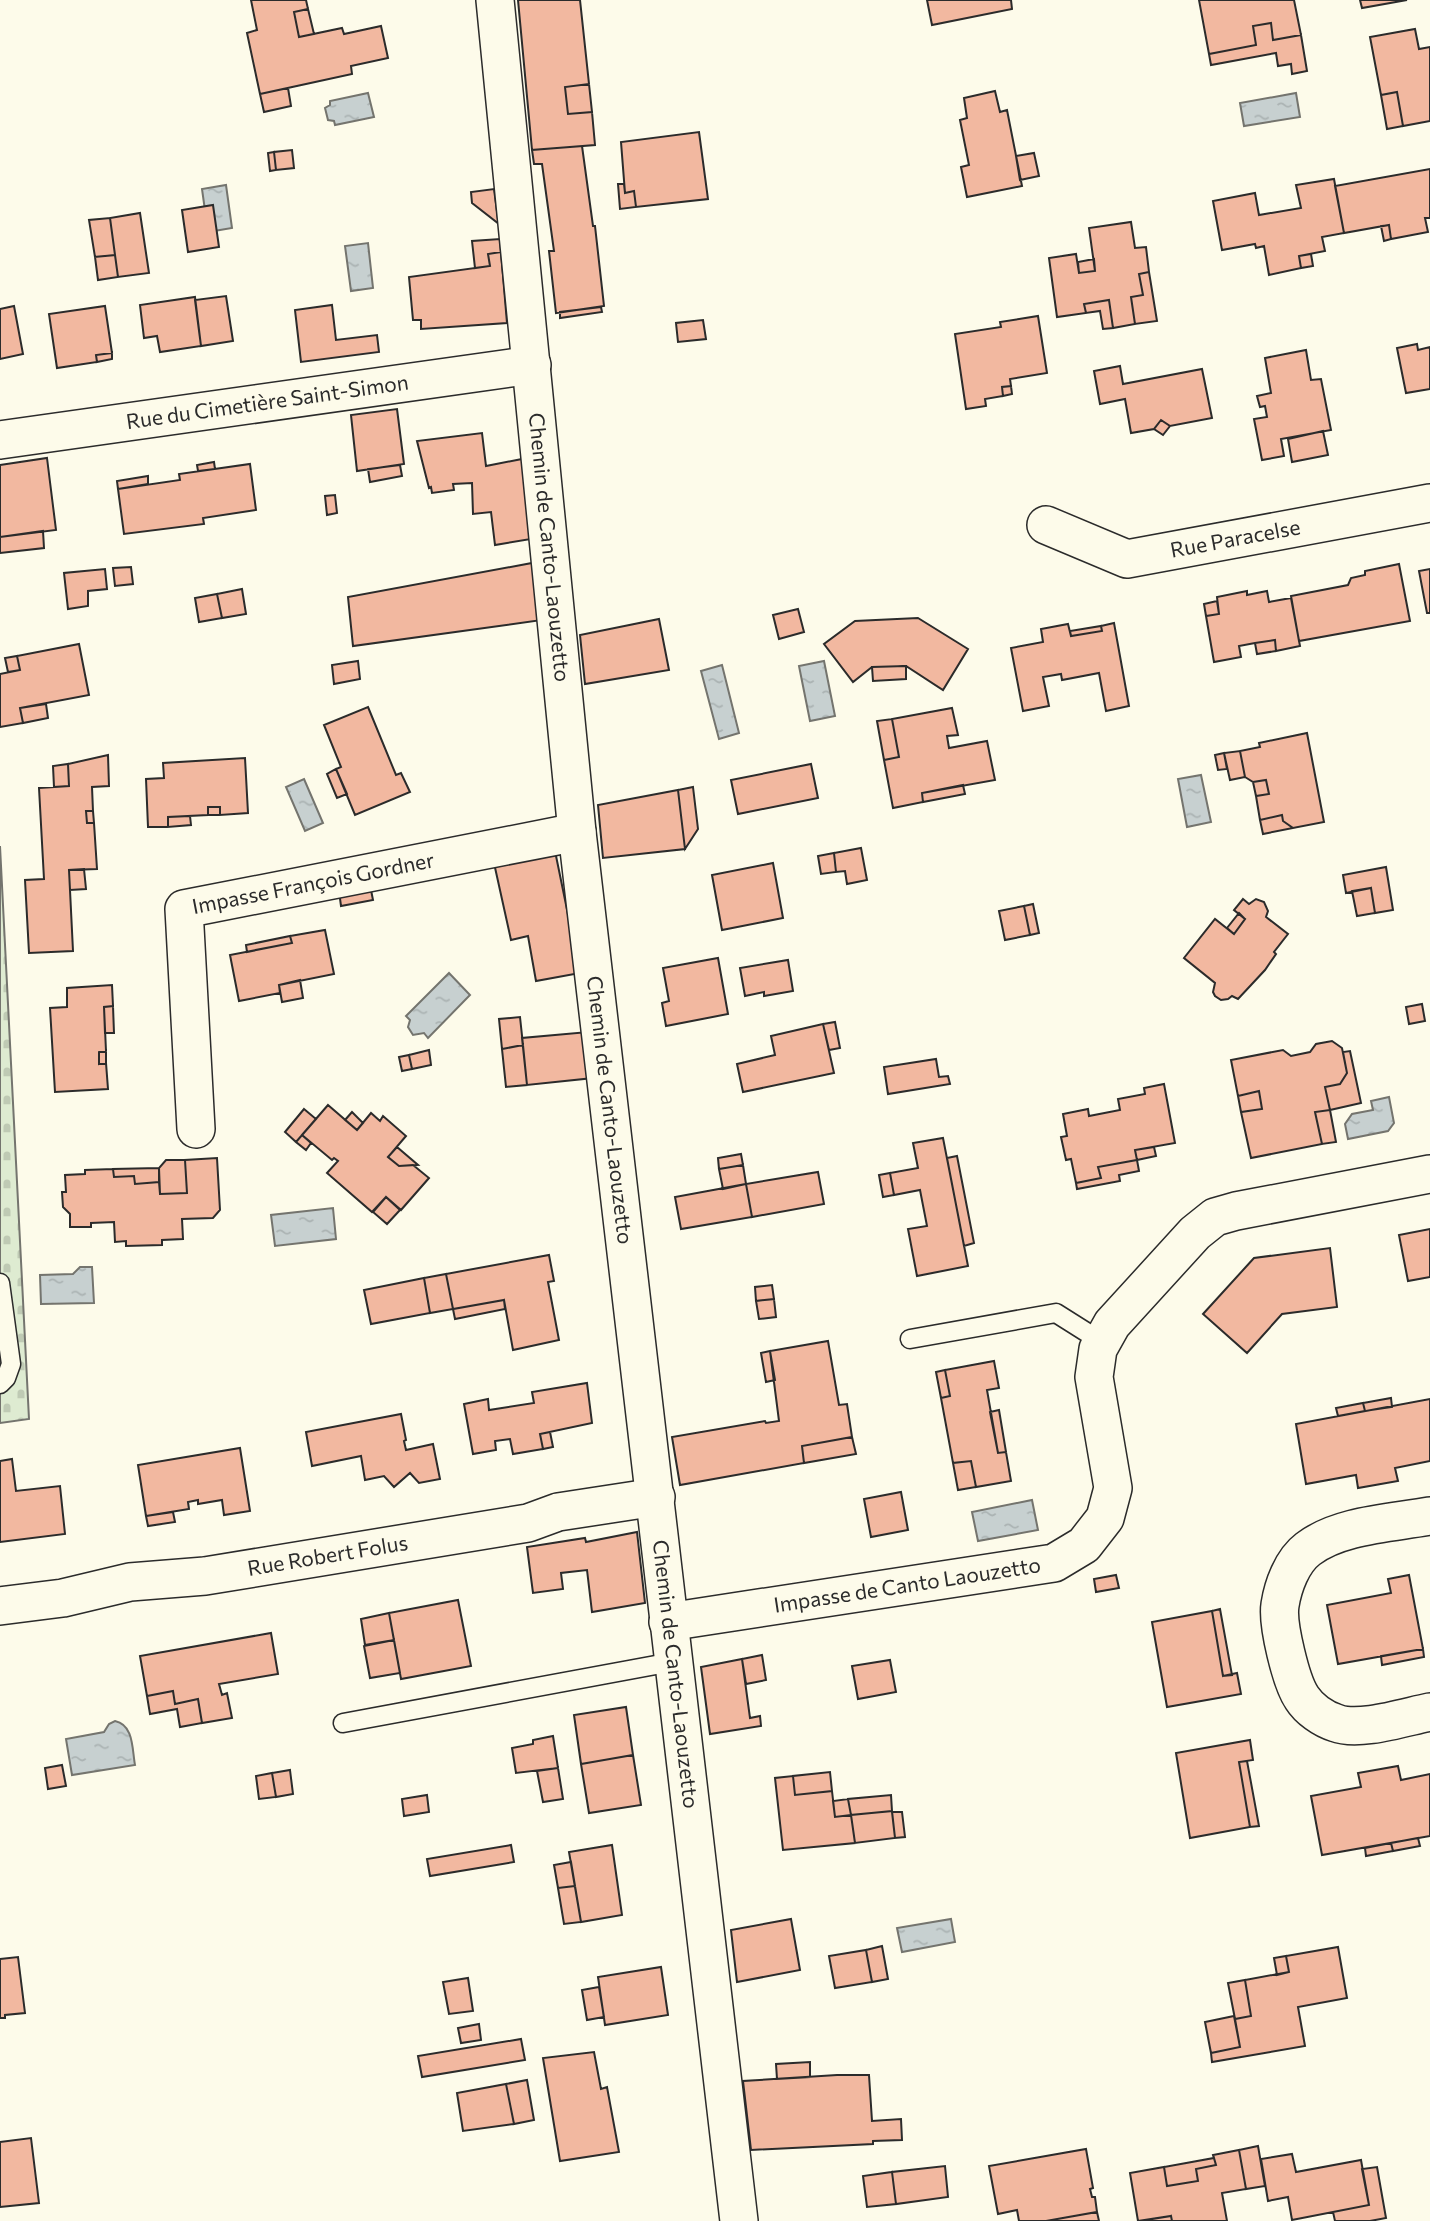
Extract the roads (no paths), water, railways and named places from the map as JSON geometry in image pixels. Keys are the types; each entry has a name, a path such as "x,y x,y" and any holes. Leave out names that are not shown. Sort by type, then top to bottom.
{"street":[{"name":"Chemin de Canto-Laouzetto","path":"495,0 577,832 738,2221"},
{"name":"Rue du Cimetière Saint-Simon","path":"0,440 532,365"},
{"name":"Rue Paracelse","path":"1046,525 1127,559 1430,503"},
{"name":"Impasse François Gordner","path":"197,1129 184,909 577,832"},
{"name":"Impasse de Canto Laouzetto","path":"668,1622 1054,1563 1084,1545 1105,1518 1112,1488 1094,1377 1098,1349 1112,1324 1195,1233 1215,1217 1236,1211 1430,1174"},
{"name":"Rue Robert Folus","path":"0,1606 63,1598 131,1582 205,1576 515,1525 558,1513 656,1497"},
{"path":"1430,1516 1333,1534 1306,1551 1287,1577 1280,1608 1289,1672 1302,1698 1321,1716 1338,1724 1357,1726 1430,1712"}],"lane":[{"path":"0,1283 11,1364 6,1378 0,1384"},
{"path":"910,1339 1056,1314 1102,1342"},
{"path":"343,1723 672,1662"}],"water":[{"path":"368,93 374,117 335,125 334,121 328,120 325,108 330,105 330,101"},
{"path":"1296,93 1300,117 1244,126 1240,103"},
{"path":"226,185 232,228 208,232 202,189"},
{"path":"368,243 373,288 351,291 345,246"},
{"path":"824,661 835,716 810,721 799,666"},
{"path":"722,665 739,733 719,739 701,671"},
{"path":"1201,775 1211,822 1187,827 1178,779"},
{"path":"304,779 323,823 305,831 286,787"},
{"path":"449,973 470,995 428,1038 424,1033 413,1035 408,1027 410,1020 406,1016"},
{"path":"1389,1097 1394,1123 1388,1131 1348,1139 1345,1124 1352,1114 1373,1110 1371,1101"},
{"path":"333,1208 336,1239 275,1246 271,1215"},
{"path":"80,1267 92,1267 94,1303 41,1304 40,1275 73,1274"},
{"path":"1032,1500 1038,1530 978,1541 972,1512"},
{"path":"115,1721 121,1723 129,1732 135,1765 72,1775 66,1739 104,1732 109,1724"},
{"path":"951,1919 955,1942 902,1952 897,1928"}]}
